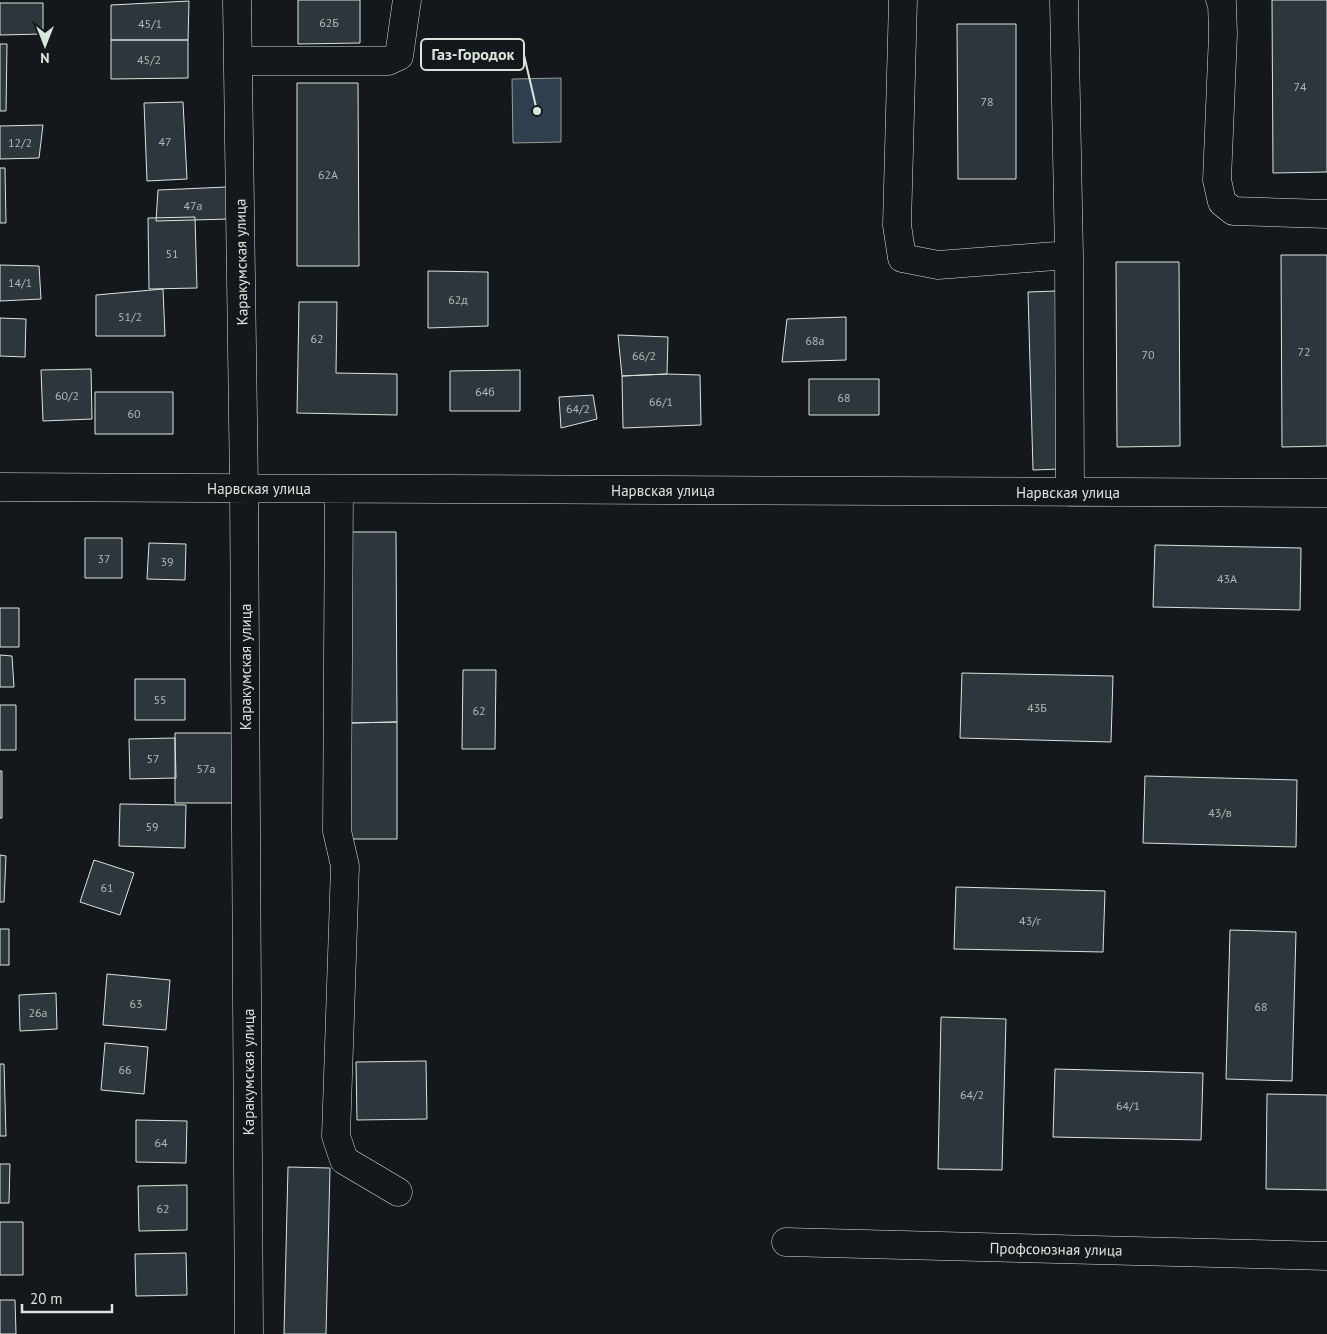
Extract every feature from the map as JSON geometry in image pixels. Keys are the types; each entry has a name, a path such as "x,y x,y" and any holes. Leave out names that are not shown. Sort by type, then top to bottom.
{"street":[{"name":"Каракумская улица","path":"237,0 244,488 250,1334"},
{"path":"238,61 388,61 399,56 407,0"},
{"path":"903,0 896,225 902,258 938,265 1069,255"},
{"path":"1064,0 1069,255 1070,492"},
{"path":"1220,0 1222,4 1223,34 1216,180 1222,202 1234,211 1327,214"},
{"name":"Нарвская улица","path":"0,487 1327,492"},
{"path":"339,489 338,832 345,866 336,1136 344,1160 398,1192"},
{"name":"Профсоюзная улица","path":"786,1242 1327,1256"}],"water":[{"path":"561,78 561,142 513,143 512,79"}],"building":[{"path":"298,0 360,0 360,43 298,44"},
{"path":"1272,0 1327,0 1327,172 1273,173"},
{"path":"189,1 188,40 111,40 111,5"},
{"path":"0,3 43,3 43,34 0,35"},
{"path":"957,24 1016,24 1016,179 958,179"},
{"path":"111,40 188,40 188,78 111,79"},
{"path":"0,44 7,44 6,111 0,111"},
{"path":"297,83 358,83 359,266 297,266"},
{"path":"183,102 187,179 147,181 144,103"},
{"path":"43,125 39,158 0,159 0,126"},
{"path":"0,168 5,168 6,223 0,223"},
{"path":"227,187 230,219 156,221 158,190"},
{"path":"195,217 197,288 149,289 148,218"},
{"path":"1281,255 1327,255 1327,446 1282,447"},
{"path":"1116,262 1179,262 1180,446 1117,447"},
{"path":"0,265 39,266 41,299 0,301"},
{"path":"428,271 488,272 488,326 428,328"},
{"path":"163,289 165,336 96,336 96,295"},
{"path":"1056,291 1061,469 1033,470 1028,292"},
{"path":"299,302 337,302 336,373 397,374 397,415 297,413"},
{"path":"846,317 846,360 782,362 787,319"},
{"path":"0,318 26,319 25,357 0,356"},
{"path":"618,335 668,337 667,374 622,376"},
{"path":"91,369 92,419 43,421 41,370"},
{"path":"520,370 520,411 450,411 450,371"},
{"path":"700,375 701,425 623,428 622,376"},
{"path":"809,379 879,379 879,415 809,415"},
{"path":"95,392 173,392 173,434 95,434"},
{"path":"593,395 597,419 561,428 559,397"},
{"path":"347,532 396,532 397,722 349,723"},
{"path":"85,538 122,538 122,578 85,578"},
{"path":"149,543 186,544 185,580 147,579"},
{"path":"1155,545 1301,548 1300,610 1153,607"},
{"path":"0,608 19,608 19,647 0,647"},
{"path":"0,655 12,656 14,687 0,687"},
{"path":"463,670 496,670 495,749 462,749"},
{"path":"962,673 1113,676 1111,742 960,738"},
{"path":"135,679 185,679 185,720 135,720"},
{"path":"0,705 16,705 16,750 0,750"},
{"path":"397,722 397,839 349,839 349,723"},
{"path":"175,733 236,733 236,803 175,803"},
{"path":"175,738 176,778 130,779 129,739"},
{"path":"0,771 2,771 2,818 0,818"},
{"path":"1145,776 1297,780 1296,847 1143,843"},
{"path":"120,804 186,805 185,848 119,846"},
{"path":"0,855 6,856 4,902 0,902"},
{"path":"94,860 134,873 120,915 80,902"},
{"path":"956,887 1105,891 1103,952 954,949"},
{"path":"0,929 9,929 9,965 0,965"},
{"path":"1230,930 1296,932 1292,1081 1226,1079"},
{"path":"107,974 170,980 166,1030 103,1025"},
{"path":"56,993 57,1029 20,1031 19,995"},
{"path":"941,1017 1006,1019 1002,1170 938,1169"},
{"path":"105,1043 148,1047 144,1094 101,1090"},
{"path":"426,1061 427,1119 357,1120 356,1062"},
{"path":"0,1064 4,1064 6,1136 0,1136"},
{"path":"1055,1069 1203,1073 1201,1140 1053,1137"},
{"path":"1267,1094 1327,1095 1327,1190 1266,1189"},
{"path":"136,1120 187,1121 186,1163 136,1162"},
{"path":"0,1164 10,1164 9,1203 0,1203"},
{"path":"288,1167 330,1168 326,1334 284,1334"},
{"path":"187,1185 187,1230 139,1231 138,1186"},
{"path":"0,1222 23,1222 23,1275 0,1275"},
{"path":"186,1253 187,1295 136,1296 135,1254"},
{"path":"0,1300 15,1300 16,1334 0,1334"}],"place":[{"name":"Газ-Городок","path":"537,111"}]}
